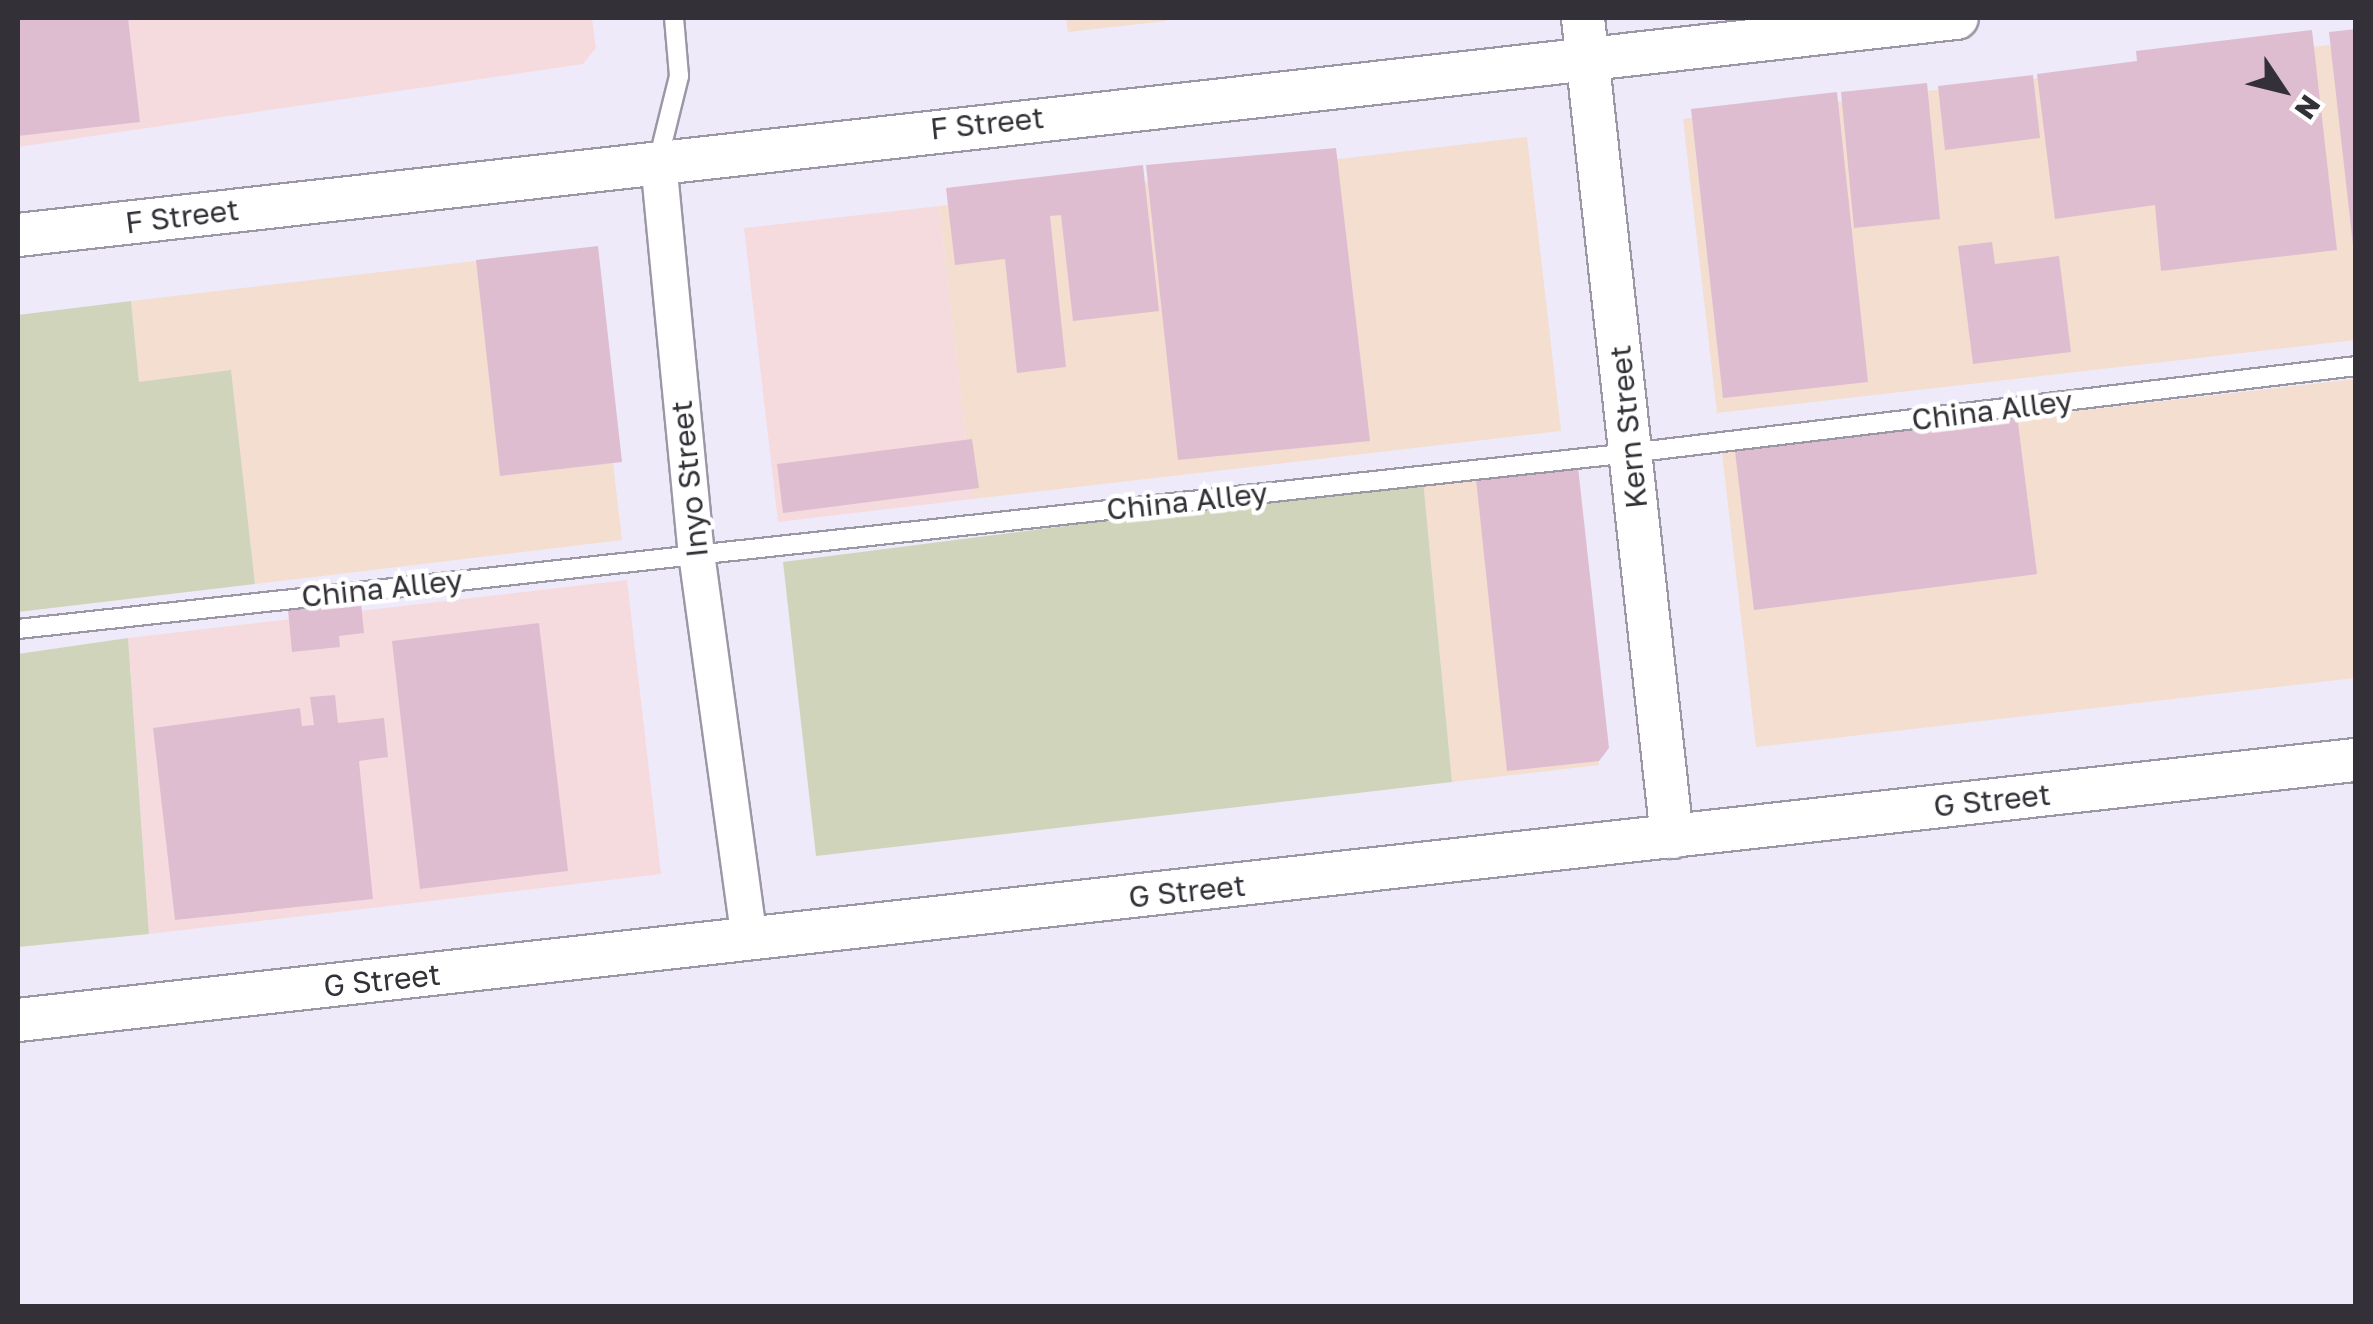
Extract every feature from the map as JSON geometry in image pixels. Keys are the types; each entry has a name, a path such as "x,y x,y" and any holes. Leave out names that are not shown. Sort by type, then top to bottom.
{"street":[{"name":"F Street","path":"18,235 658,160 1585,36 1957,18"},
{"name":"Kern Street","path":"1585,36 1672,837"},
{"name":"Inyo Street","path":"658,160 696,554 750,940"},
{"name":"G Street","path":"18,1020 2356,760"}],"lane":[{"name":"Inyo Street","path":"658,160 679,76 674,18"},
{"name":"China Alley","path":"18,629 1630,453 2356,366"}],"shaded area":[{"path":"18,18 592,18 596,48 583,64 18,147"},
{"path":"1066,18 1165,18 1166,21 1068,32"},
{"path":"2355,42 2355,340 1717,413 1683,119"},
{"path":"1527,137 1561,431 973,499 939,206"},
{"path":"939,206 973,499 778,522 744,228"},
{"path":"588,248 622,540 255,584 231,371 139,383 131,301"},
{"path":"2355,379 2355,678 1756,747 1722,452"},
{"path":"1565,471 1599,765 1452,782 1423,480"},
{"path":"627,580 661,874 149,934 128,638"}],"green space":[{"path":"131,301 139,382 231,370 255,584 18,612 18,315"},
{"path":"1423,480 1452,782 816,856 783,562"},
{"path":"128,638 149,934 18,947 18,654"}],"building":[{"path":"18,18 128,18 140,122 18,136"},
{"path":"2356,29 2356,245 2353,245 2329,32"},
{"path":"2312,30 2337,250 2161,271 2155,205 2055,219 2037,74 2137,61 2136,51"},
{"path":"2033,75 2040,138 1945,150 1938,86"},
{"path":"1927,83 1940,219 1854,228 1841,92"},
{"path":"1837,92 1868,382 1723,398 1691,109"},
{"path":"1336,148 1370,441 1178,460 1146,165"},
{"path":"1143,165 1159,311 1073,321 1061,215 1050,216 1066,367 1017,373 1005,259 955,265 946,188"},
{"path":"1992,242 1995,264 2059,256 2071,352 1973,364 1958,246"},
{"path":"598,246 622,462 500,476 476,260"},
{"path":"2017,415 2037,574 1754,610 1735,451"},
{"path":"972,439 979,488 783,513 777,464"},
{"path":"1578,467 1609,748 1599,761 1507,771 1476,479"},
{"path":"361,603 364,633 339,636 340,647 292,652 288,610"},
{"path":"539,623 568,871 420,889 392,641"},
{"path":"335,695 338,723 384,718 388,757 359,761 373,899 175,920 153,728 300,708 302,726 314,725 310,697"}]}
